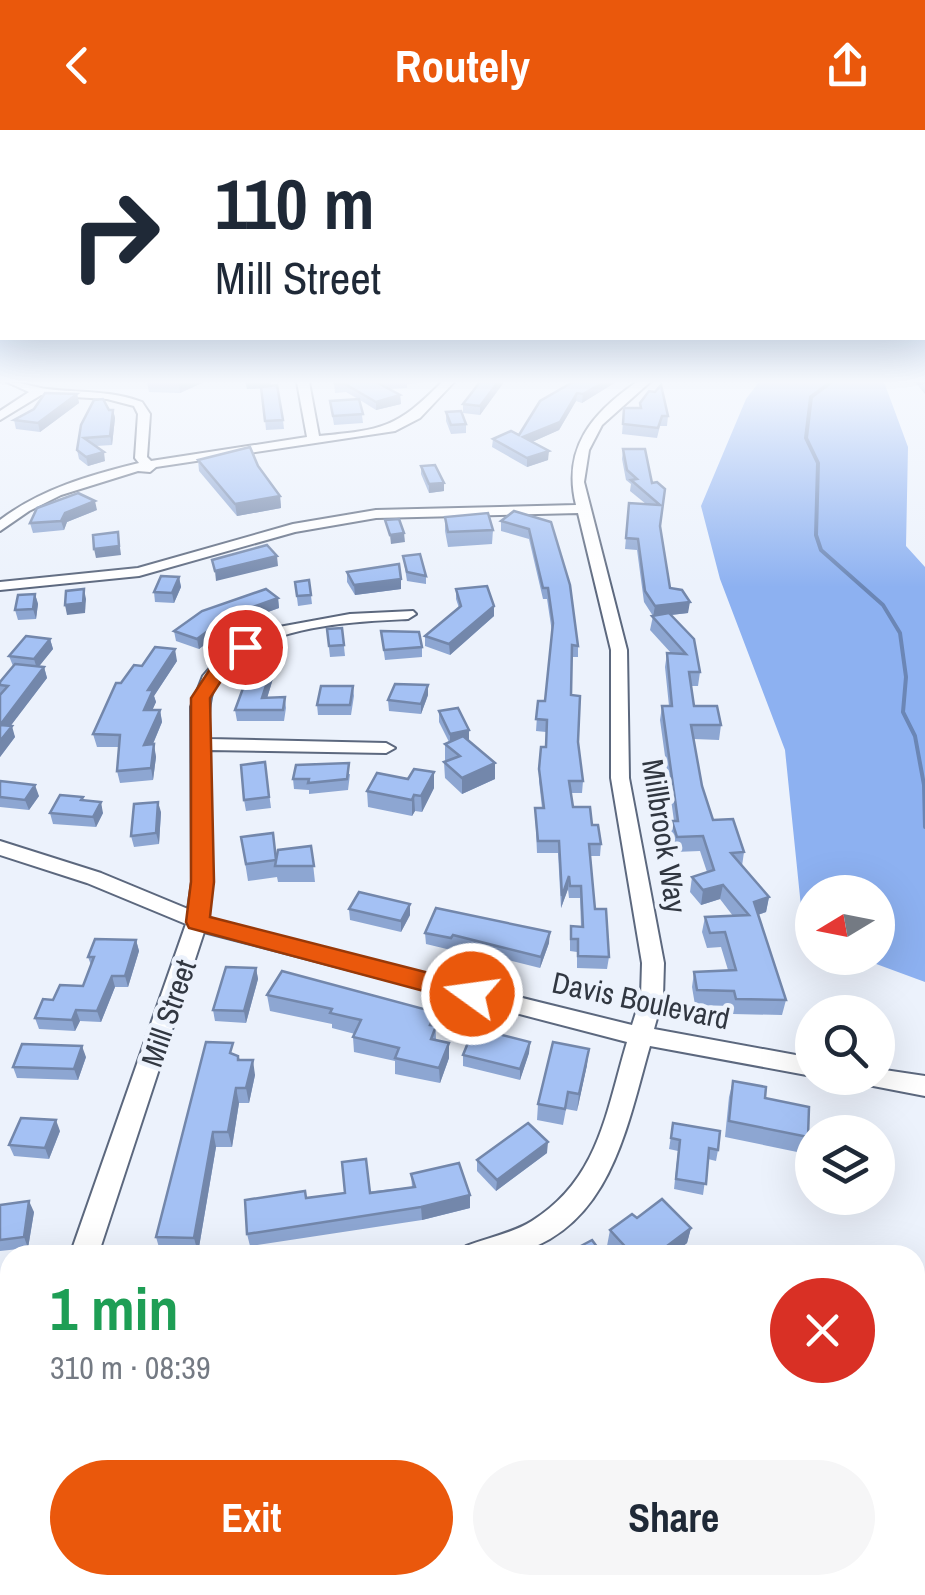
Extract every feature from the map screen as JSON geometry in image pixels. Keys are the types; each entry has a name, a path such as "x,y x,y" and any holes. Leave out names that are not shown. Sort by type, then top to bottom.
{"street":[{"path":"142,450 142,458 150,468"},
{"path":"0,527 25,507 52,493 150,468 250,450"},
{"name":"Millbrook Way","path":"502,1245 539,1231 570,1207 595,1179 652,997 653,963 620,778 620,657 582,509 577,473 583,450"},
{"path":"0,586 150,570 293,528 376,514 582,509"},
{"name":"Mill Street","path":"87,1245 198,922 202,882 200,707 204,688 220,666 245,647 279,632 314,623 408,614"},
{"path":"201,744 386,748"},
{"name":"Davis Boulevard","path":"0,848 94,878 198,922 642,1036 795,1064"},
{"path":"895,1081 925,1086"}],"shaded area":[{"path":"724,450 908,450 906,546 925,567 925,982 895,971 895,875 798,875 785,750 720,579 701,506"}],"building":[{"path":"77,450 104,452 86,457"},
{"path":"251,450 280,496 235,504 198,460"},
{"path":"513,450 549,451 527,458"},
{"path":"623,450 645,450 652,483 657,482 665,489 660,526 670,588 682,590 690,602 655,606 645,591 638,539 626,538 629,503 660,505 631,480 637,479 627,470"},
{"path":"435,465 444,483 429,484 421,466"},
{"path":"78,493 95,501 65,513 61,521 30,523 37,508"},
{"path":"514,511 551,522 570,585 578,646 572,645 571,695 580,696 578,742 583,781 569,781 573,807 590,807 592,825 598,825 601,844 589,844 595,909 606,909 609,957 578,956 578,939 571,939 571,926 583,927 581,886 570,886 569,876 562,896 559,841 538,841 535,808 544,808 539,769 541,747 546,747 547,720 536,719 538,701 545,701 553,623 548,588 543,588 529,529 501,521"},
{"path":"488,513 493,530 448,532 445,517"},
{"path":"399,519 404,533 390,535 385,520"},
{"path":"118,532 119,546 94,549 93,535"},
{"path":"267,545 277,556 215,571 212,560"},
{"path":"420,554 426,576 407,572 403,556"},
{"path":"399,564 401,579 354,585 347,572"},
{"path":"161,576 179,577 172,593 154,592"},
{"path":"309,580 311,595 297,596 295,582"},
{"path":"487,586 494,606 449,644 425,636 461,606 456,589"},
{"path":"84,589 83,603 65,605 66,591"},
{"path":"266,589 278,598 228,616 197,639 174,631 202,611"},
{"path":"35,594 33,609 15,610 18,595"},
{"path":"669,613 694,639 700,672 689,672 694,706 717,706 721,725 691,725 702,786 713,820 733,819 744,852 731,853 769,897 754,902 786,1000 736,999 734,991 697,990 694,972 736,970 725,932 710,933 705,917 749,915 723,885 703,890 692,877 714,870 703,836 677,837 672,821 678,821 662,706 672,706 667,653 686,654 652,616"},
{"path":"342,628 344,645 329,646 327,629"},
{"path":"381,631 419,632 422,647 384,650"},
{"path":"26,636 50,639 34,659 9,656"},
{"path":"155,647 175,649 148,690 153,690 144,710 160,710 144,745 154,744 151,768 117,771 120,735 93,734 116,683 121,683 134,665 142,666"},
{"path":"253,661 274,661 262,698 285,697 283,710 235,710"},
{"path":"15,664 44,667 0,725 0,695 8,686 0,682"},
{"path":"395,684 428,685 421,704 388,700"},
{"path":"321,686 353,686 350,705 317,705"},
{"path":"458,708 469,730 450,734 439,711"},
{"path":"0,725 12,726 0,741"},
{"path":"463,736 495,763 462,778 444,762 460,756 445,744"},
{"path":"265,762 269,797 244,800 241,765"},
{"path":"349,763 347,779 308,783 309,779 293,779 296,765"},
{"path":"414,769 434,772 421,796 414,795 412,800 367,791 377,773 408,779"},
{"path":"0,781 35,785 25,800 0,797"},
{"path":"60,795 101,802 93,817 50,813"},
{"path":"158,802 156,833 131,836 134,804"},
{"path":"273,833 276,860 246,864 241,837"},
{"path":"311,846 314,866 275,866 278,850"},
{"path":"359,892 410,904 401,921 349,909"},
{"path":"436,908 550,932 541,957 453,935 451,938 425,933"},
{"path":"95,939 136,940 125,976 112,976 97,1011 76,1010 72,1020 35,1018 43,999 53,1000 60,985 83,986 94,957 88,957"},
{"path":"226,967 256,968 244,1011 213,1010"},
{"path":"282,971 435,1012 430,1025 436,1026 431,1039 449,1043 439,1068 395,1058 399,1048 353,1037 361,1020 330,1013 332,1009 267,995"},
{"path":"474,1028 530,1042 520,1069 463,1055"},
{"path":"206,1042 233,1043 230,1053 238,1056 238,1060 253,1060 246,1088 236,1088 228,1132 213,1132 194,1238 156,1237"},
{"path":"553,1042 589,1049 579,1094 568,1092 565,1109 538,1104"},
{"path":"22,1044 82,1046 74,1069 13,1067"},
{"path":"733,1081 766,1087 765,1098 809,1107 809,1115 795,1115 795,1134 729,1121"},
{"path":"21,1118 56,1120 45,1148 9,1145"},
{"path":"528,1123 548,1142 497,1180 477,1160"},
{"path":"673,1123 720,1131 718,1150 709,1148 706,1184 676,1179 680,1140 671,1138"},
{"path":"366,1159 370,1193 415,1187 411,1174 459,1163 470,1195 421,1207 247,1234 245,1200 305,1191 306,1198 345,1193 342,1162"},
{"path":"662,1199 691,1228 668,1245 624,1245 610,1230 632,1214 637,1218"},
{"path":"29,1201 24,1237 0,1240 0,1205"}],"waterway":[{"path":"812,450 818,463 816,535 821,550 883,605 900,633 906,677 903,712 915,736 924,785 925,827"}],"route":[{"path":"245,647 220,666 201,698 202,882 198,922 472,994"}]}
